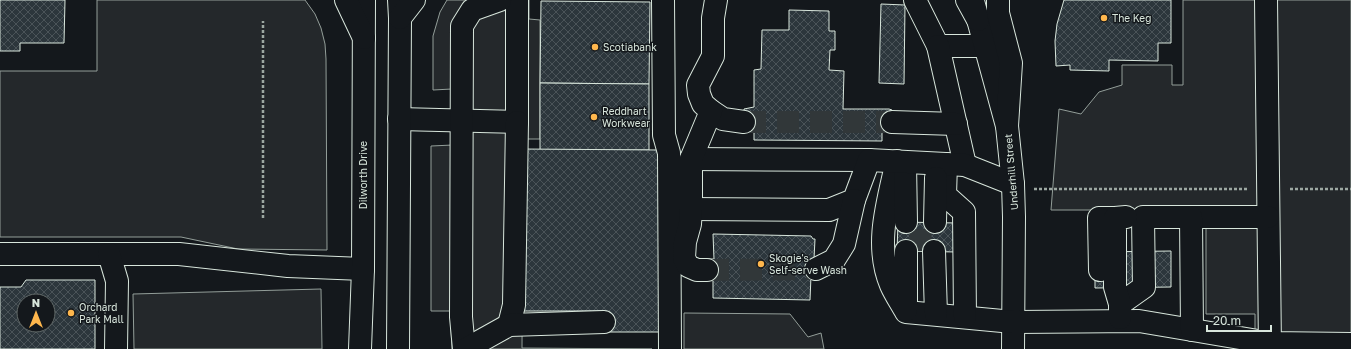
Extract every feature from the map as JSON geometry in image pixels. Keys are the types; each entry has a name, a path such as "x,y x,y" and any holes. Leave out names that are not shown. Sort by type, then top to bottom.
{"main road":[{"path":"346,0 364,38"},
{"name":"Dilworth Drive","path":"360,349 363,269 364,0"},
{"path":"398,349 400,9 414,0"},
{"path":"500,0 472,10 462,26 461,317 465,349 509,325 604,322"},
{"path":"509,325 514,305 517,0"},
{"path":"664,0 664,135 669,153 670,349"},
{"path":"716,0 713,18 713,56 698,85 699,94 703,104 711,111 723,118 744,122"},
{"path":"915,0 938,46 956,124 928,163 884,219 882,254 891,285 921,313 1013,322 1120,312 1139,321 1270,346 1351,344"},
{"name":"Underhill Street","path":"967,0 976,10 1007,126 1014,187 1013,349"},
{"path":"998,0 998,13 1011,64 1007,126"},
{"path":"1266,0 1270,346"},
{"path":"938,46 985,46"},
{"path":"707,270 697,270 688,266 684,258 685,242 690,224 691,158 711,111"},
{"path":"399,119 517,122"},
{"path":"892,122 956,124"},
{"path":"691,158 869,160 928,163 1014,187"},
{"path":"816,269 834,260 844,244 854,200 869,160"},
{"path":"928,163 920,222 928,163"},
{"path":"928,163 945,195 964,212 964,317"},
{"path":"691,208 829,210 854,200"},
{"path":"1191,217 1192,330"},
{"path":"1128,218 1268,218"},
{"path":"1120,312 1144,287 1128,218"},
{"path":"1120,312 1115,287 1128,218"},
{"path":"921,313 920,251 921,313"},
{"path":"0,254 185,255 288,266 363,269"},
{"path":"109,254 116,281 116,349"}],"path":[{"path":"263,21 263,218"},
{"path":"1014,187 1250,189"},
{"path":"1290,189 1351,189"}],"shaded area":[{"path":"97,0 305,0 315,14 321,28 325,44 327,250 238,249 181,237 0,237 0,71 97,71"},
{"path":"447,0 529,0 529,19 540,20 540,139 523,139 522,348 652,349 452,349 450,311 431,311 431,146 453,145 452,89 433,90 433,36 440,12"},
{"path":"1183,0 1351,0 1351,349 1255,349 1255,314 1206,314 1206,210 1051,210 1059,109 1081,114 1099,92 1122,85 1122,65 1172,65 1172,85 1183,85"},
{"path":"321,289 322,349 134,349 133,294"},
{"path":"684,313 790,314 808,337 821,333 824,349 684,349"}],"building":[{"path":"0,0 65,0 64,43 20,43 20,51 0,51"},
{"path":"1064,0 1171,0 1171,43 1158,43 1158,61 1109,60 1109,71 1070,70 1070,65 1056,66 1055,41 1057,24"},
{"name":"Scotiabank","path":"541,1 650,2 649,84 540,83"},
{"path":"881,4 905,5 904,84 879,83"},
{"path":"789,10 829,11 829,31 835,31 835,50 830,50 829,70 844,71 843,109 892,110 892,130 882,130 882,141 754,140 754,130 744,129 744,109 754,107 754,70 761,69 762,30 789,30"},
{"name":"Reddhart Workwear","path":"540,83 649,84 649,150 540,150"},
{"path":"522,149 661,150 661,332 604,332 604,311 522,311"},
{"path":"898,222 958,223 958,252 897,251"},
{"name":"Skogie's Self-serve Wash","path":"713,234 811,236 815,239 810,300 713,298 713,276 707,270 707,259 714,259"},
{"path":"1171,251 1171,287 1095,288 1095,252"},
{"name":"Orchard Park Mall","path":"26,280 95,280 95,349 0,349 0,287 21,287"}],"tunnel":[{"path":"744,122 892,122"},
{"path":"920,251 921,222"},
{"path":"707,270 816,269"}],"place":[{"name":"The Keg","path":"1104,18"},
{"name":"Scotiabank","path":"595,47"},
{"name":"Reddhart Workwear","path":"594,117"},
{"name":"Skogie's Self-serve Wash","path":"761,264"},
{"name":"Orchard Park Mall","path":"71,313"}]}
